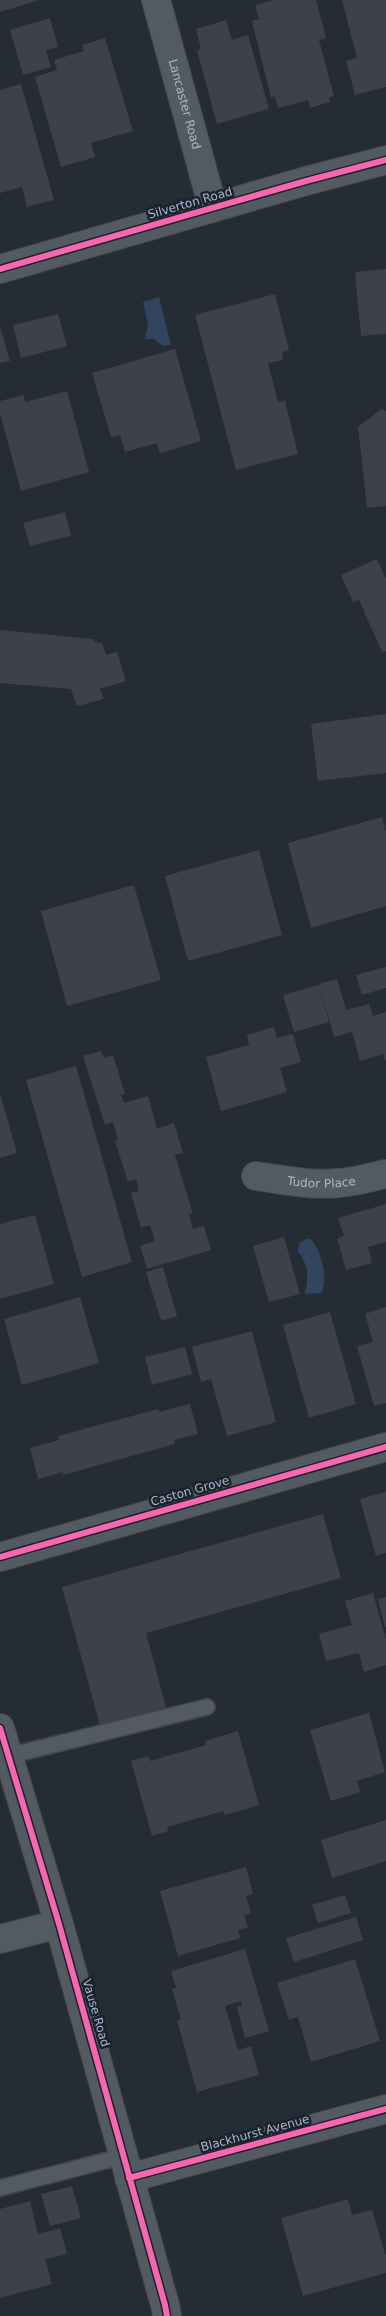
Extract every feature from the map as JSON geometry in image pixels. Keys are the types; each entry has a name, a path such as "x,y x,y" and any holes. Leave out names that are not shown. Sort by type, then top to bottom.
{"street":[{"name":"Lancaster Road","path":"156,0 213,208"},
{"name":"Silverton Road","path":"0,269 386,160"},
{"name":"Tudor Place","path":"256,1176 292,1182 326,1184 386,1174"},
{"name":"Caston Grove","path":"0,1557 386,1447"},
{"name":"Vause Road","path":"0,1728 59,1924 168,2312"},
{"path":"0,1939 59,1924"},
{"name":"Blackhurst Avenue","path":"127,2167 386,2109"}],"lane":[{"path":"8,1756 207,1707"},
{"path":"0,2188 127,2167"}],"water":[{"path":"159,297 171,345 163,346 154,339 145,339 148,325 143,302"},
{"path":"306,1239 311,1239 321,1257 324,1281 321,1293 306,1294 305,1291 307,1270 304,1260 298,1251 299,1243"}],"building":[{"path":"0,0 39,0 0,12"},
{"path":"274,0 316,0 326,38 319,40 334,96 329,97 330,102 310,108 308,100 278,108 275,96 271,98 252,21 259,19 255,5"},
{"path":"342,0 386,0 386,87 355,95 346,61 357,58"},
{"path":"50,18 58,47 46,50 51,67 23,75 10,30"},
{"path":"226,20 232,40 248,35 269,109 217,124 197,50 201,49 196,29"},
{"path":"105,38 133,131 91,143 95,157 61,167 35,77 57,70 54,60 84,51 82,45"},
{"path":"21,84 54,200 27,207 22,187 0,193 0,90"},
{"path":"386,269 386,334 361,336 355,272"},
{"path":"275,294 289,350 282,352 283,360 268,363 278,402 285,401 298,454 236,470 195,315"},
{"path":"58,314 67,346 21,358 13,325"},
{"path":"0,327 10,361 0,363"},
{"path":"175,349 201,441 160,453 157,443 125,452 120,435 111,437 92,373"},
{"path":"67,391 89,472 21,491 0,413 0,401 24,395 25,402"},
{"path":"381,409 386,411 386,506 367,508 358,427"},
{"path":"65,512 71,536 30,546 23,523"},
{"path":"377,559 386,579 386,651 382,652 359,600 353,602 341,575"},
{"path":"0,630 93,639 95,642 102,643 106,655 117,652 126,681 100,689 104,699 77,706 71,689 0,683"},
{"path":"386,714 386,773 318,781 311,724"},
{"path":"382,817 386,833 386,906 311,928 288,843"},
{"path":"259,850 282,935 188,961 165,876"},
{"path":"134,885 161,980 67,1006 41,911"},
{"path":"386,967 386,988 362,995 356,975"},
{"path":"337,979 346,1010 369,1004 373,1016 386,1012 386,1062 383,1054 360,1061 352,1032 334,1037 319,984"},
{"path":"319,985 329,1022 294,1032 283,995"},
{"path":"274,1027 277,1038 293,1034 301,1062 280,1068 287,1092 221,1111 206,1057 249,1045 247,1035"},
{"path":"101,1051 104,1058 113,1055 125,1094 121,1095 124,1103 148,1096 157,1129 174,1123 183,1153 175,1155 193,1214 189,1214 193,1229 204,1226 211,1250 147,1269 140,1246 155,1241 150,1225 141,1228 131,1193 139,1191 136,1179 128,1182 115,1141 118,1140 113,1122 105,1125 83,1056"},
{"path":"76,1066 132,1262 82,1277 26,1080"},
{"path":"0,1093 17,1153 0,1158"},
{"path":"386,1204 386,1242 368,1247 372,1263 346,1270 337,1238 344,1236 338,1218"},
{"path":"35,1215 54,1284 0,1299 0,1224"},
{"path":"284,1237 300,1294 269,1302 253,1246"},
{"path":"163,1267 177,1316 161,1321 146,1272"},
{"path":"80,1297 99,1363 22,1385 4,1319"},
{"path":"386,1307 386,1403 374,1406 357,1346 373,1342 365,1314"},
{"path":"330,1312 356,1404 309,1418 283,1325"},
{"path":"252,1331 276,1422 227,1436 211,1379 201,1382 192,1347"},
{"path":"185,1347 192,1374 152,1385 145,1357"},
{"path":"190,1404 198,1434 174,1440 175,1444 63,1475 63,1472 38,1479 30,1448 59,1440 58,1436 158,1409 159,1412"},
{"path":"386,1492 386,1553 376,1556 360,1499"},
{"path":"323,1514 341,1578 146,1633 167,1711 101,1729 62,1587"},
{"path":"373,1593 386,1640 386,1665 364,1672 359,1653 326,1661 319,1634 352,1625 345,1601"},
{"path":"386,1597 386,1627 385,1627 378,1599"},
{"path":"369,1713 385,1772 357,1781 360,1792 331,1801 310,1730"},
{"path":"238,1731 259,1805 225,1815 223,1811 167,1827 168,1831 152,1836 131,1761 148,1756 150,1761 206,1745 205,1741"},
{"path":"386,1820 386,1861 332,1878 321,1840"},
{"path":"246,1867 253,1894 246,1896 251,1913 244,1915 248,1927 238,1930 240,1938 178,1956 160,1891"},
{"path":"345,1895 351,1913 318,1923 312,1905"},
{"path":"356,1917 363,1940 294,1962 286,1938"},
{"path":"245,1949 269,2031 245,2038 237,2007 242,2005 241,2001 225,2006 238,2050 251,2046 259,2075 197,2092 177,2020 181,2019 172,1989 176,1988 171,1971"},
{"path":"355,1959 380,2041 311,2062 298,2017 289,2020 277,1983"},
{"path":"72,2186 81,2218 50,2226 41,2194"},
{"path":"348,2199 352,2215 372,2210 386,2257 386,2273 303,2296 281,2218"},
{"path":"30,2201 38,2234 60,2228 67,2254 45,2259 52,2284 0,2298 0,2209"}],"cycle path":[{"path":"0,269 306,181 386,160"},
{"path":"0,1557 386,1447"},
{"path":"0,1728 59,1924 167,2316"},
{"path":"129,2178 386,2109"}]}
